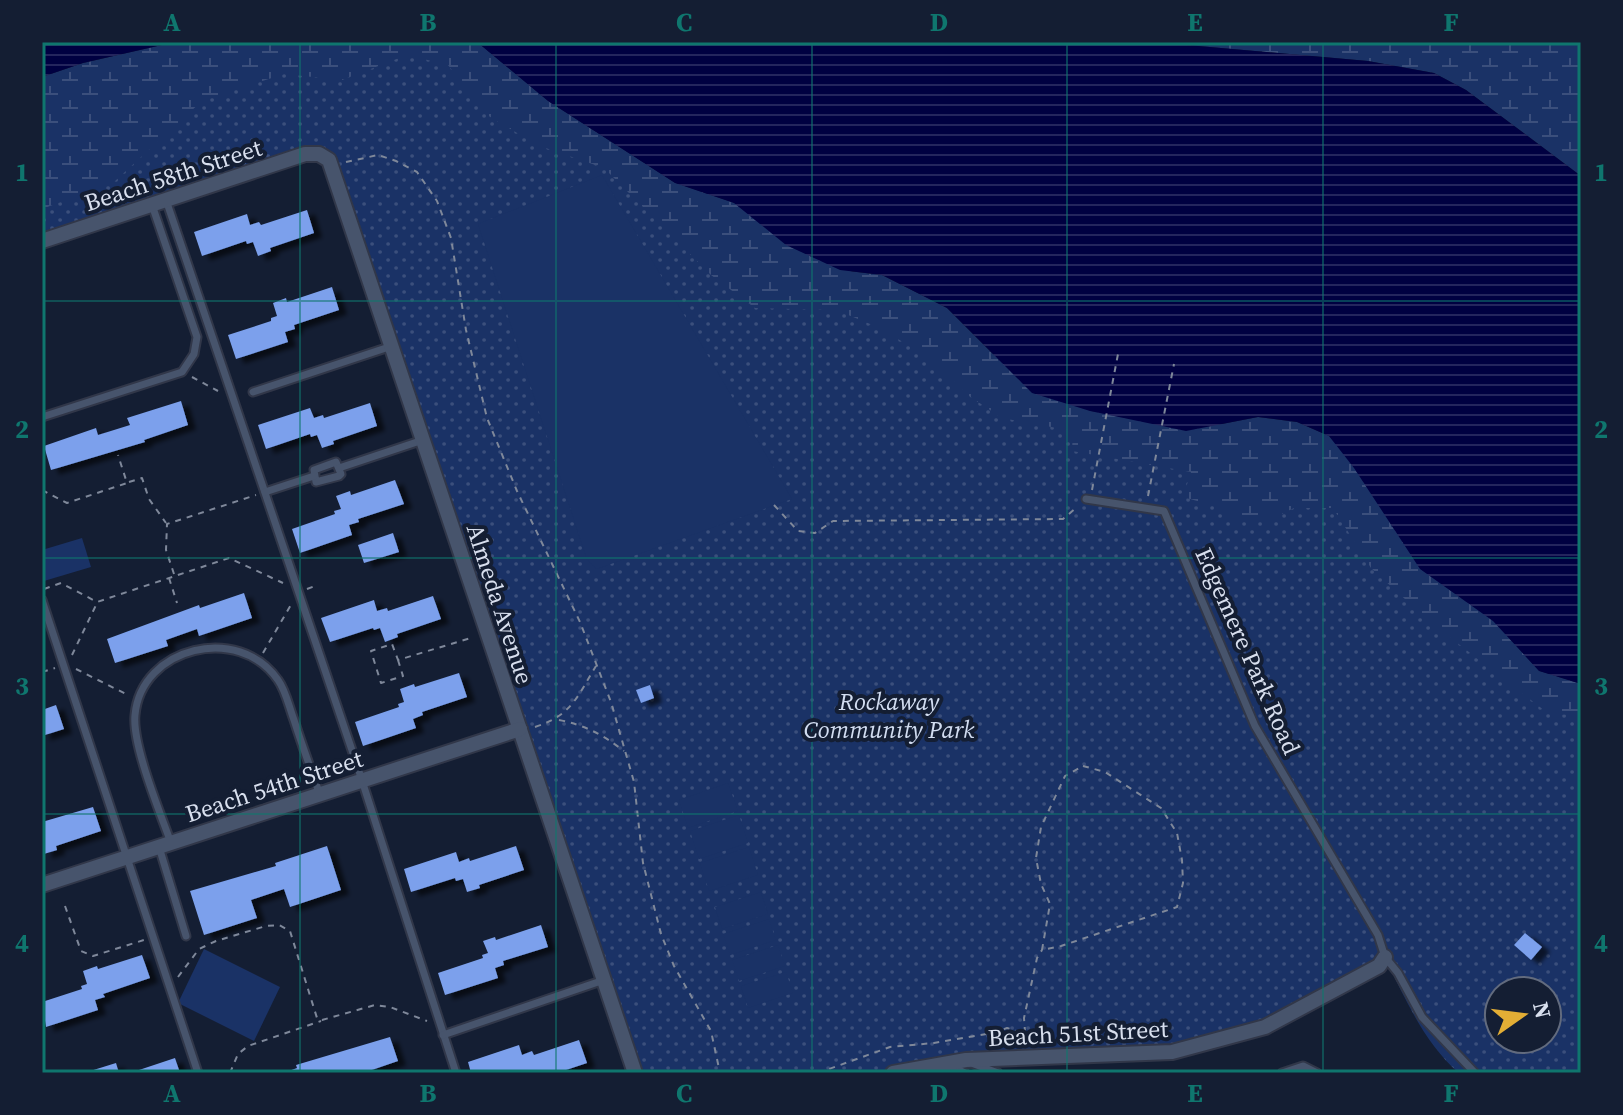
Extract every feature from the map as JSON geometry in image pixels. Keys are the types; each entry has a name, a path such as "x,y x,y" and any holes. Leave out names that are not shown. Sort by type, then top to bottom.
{"street":[{"name":"Beach 58th Street","path":"42,241 305,154 319,154 332,164"},
{"name":"Almeda Avenue","path":"332,164 635,1073"},
{"name":"Beach 54th Street","path":"42,885 520,729"},
{"name":"Beach 51st Street","path":"893,1073 944,1063 966,1067 1027,1058 1163,1054 1257,1030 1379,966 1385,957"}],"lane":[{"path":"42,417 182,372 194,354 197,337 159,202"},
{"path":"159,202 231,392 456,1073"},
{"path":"253,392 392,346"},
{"path":"339,468 423,440"},
{"path":"336,462 339,468 339,476 318,482 314,476 314,470 332,463 336,462"},
{"path":"265,492 314,476"},
{"path":"1088,499 1146,508"},
{"name":"Edgemere Park Road","path":"1146,508 1164,511 1255,726 1378,935 1385,957"},
{"path":"42,600 198,1073"},
{"path":"186,936 134,731 135,710 151,676 168,662 201,649 238,648 258,661 278,680 320,795"},
{"path":"1385,957 1398,973 1422,1017 1475,1073"},
{"path":"442,1030 605,980"},
{"path":"1282,1073 1303,1066 1317,1073"},
{"path":"966,1067 998,1073"}],"path":[{"path":"332,164 378,155 396,161 417,172 437,201 451,238 466,330 487,418 517,491 565,589 611,702 634,782 643,863 661,934 674,966 711,1031 720,1073"},
{"path":"774,505 798,531 815,533 833,521 1063,519 1088,499 1118,354"},
{"path":"1146,508 1174,364"},
{"path":"182,372 224,394 231,392"},
{"path":"118,455 127,483"},
{"path":"42,490 67,503 142,478 149,499 167,524 166,550 174,575"},
{"path":"167,524 265,492"},
{"path":"139,700 64,665 97,602 174,575 229,558 298,591 258,661"},
{"path":"169,577 177,603"},
{"path":"42,589 61,583 97,602"},
{"path":"398,660 487,633"},
{"path":"392,644 398,660 403,676 381,683 371,651 392,644"},
{"path":"558,720 575,701 597,665"},
{"path":"520,729 558,720 583,724 626,753"},
{"path":"1027,1058 1024,1018 1037,958 1042,950 1050,904 1041,884 1036,858 1041,827 1065,776 1083,766 1105,772 1161,808 1177,833 1183,883 1177,907 1042,950"},
{"path":"65,906 85,955 93,956 153,936"},
{"path":"170,988 199,949 266,926 279,925 290,931 317,1018 322,1020"},
{"path":"230,1073 238,1054 248,1046 375,1005 390,1007 442,1030"},
{"path":"818,1073 890,1047 934,1043 1007,1028 1026,1034"}],"green space":[{"name":"Rockaway Community Park","path":"175,42 477,42 548,101 675,183 734,203 1090,411 1329,436 1539,671 1581,684 1581,1073 1459,1073 1425,1034 1385,958 1265,1027 1172,1052 945,1064 953,1073 635,1073 332,164 319,154 42,241 42,77"},
{"path":"175,42 477,42 548,101 675,183 734,203 786,245 840,270 882,275 947,308 1032,393 1090,411 1186,431 1258,417 1297,422 1329,436 1354,468 1420,569 1493,621 1539,671 1581,684 1581,715 1549,714 1429,621 1371,568 1333,508 1294,508 1267,521 1233,519 1215,506 1183,497 1191,472 1072,451 1073,431 1002,418 969,396 932,360 880,328 836,310 755,308 711,275 604,168 537,145 487,115 448,65 407,55 342,80 284,74 203,100 114,182 42,209 42,77 83,63"},
{"path":"1153,42 1581,42 1581,176 1466,90 1434,73 1368,61"},
{"path":"602,175 792,499 597,569 587,560 478,224"},
{"path":"82,538 91,567 44,581 42,550"},
{"path":"728,783 738,811 688,828 679,800"},
{"path":"739,815 748,843 699,859 690,831"},
{"path":"749,847 758,875 709,891 700,863"},
{"path":"761,892 768,914 722,929 715,907"},
{"path":"769,919 776,940 730,955 723,934"},
{"path":"778,945 785,966 739,981 732,960"},
{"path":"204,949 280,987 254,1041 178,1003"},
{"path":"786,972 793,993 748,1008 741,986"}],"shaded area":[{"path":"42,42 175,42 83,63 42,77"},
{"path":"477,42 1153,42 1368,61 1434,73 1466,90 1581,176 1581,684 1539,671 1493,621 1420,569 1354,468 1329,436 1297,422 1258,417 1186,431 1090,411 1032,393 947,308 882,275 840,270 786,245 734,203 675,183 548,101"}],"building":[{"path":"307,210 314,233 270,248 271,251 258,256 253,242 247,244 246,241 202,256 194,232 247,214 250,225 259,222 261,225"},
{"path":"332,287 339,310 294,325 295,329 285,332 288,342 236,359 228,335 271,321 277,316 273,303 286,298 287,302"},
{"path":"181,401 188,425 145,442 51,470 44,446 96,428 98,435 130,425 127,418"},
{"path":"370,403 377,426 333,441 334,444 322,448 317,435 311,437 310,434 266,449 258,425 310,408 314,418 323,415 324,418"},
{"path":"395,480 404,504 358,519 359,522 349,525 352,535 300,553 292,529 335,514 334,511 341,509 336,496 350,491 351,495"},
{"path":"393,533 399,552 364,563 358,545"},
{"path":"244,593 252,618 199,636 197,629 166,640 168,646 115,663 107,639 199,605 200,608"},
{"path":"433,596 441,619 397,634 398,637 385,642 380,628 373,628 330,642 321,618 374,600 377,611 387,608 388,611"},
{"path":"459,673 467,697 422,712 423,715 413,719 416,728 363,746 355,722 399,707 398,704 404,702 400,689"},
{"path":"650,685 654,698 641,703 636,690"},
{"path":"56,705 64,729 42,736 42,710"},
{"path":"93,807 101,831 56,846 57,850 44,854 42,822"},
{"path":"327,846 341,890 290,907 284,889 251,900 257,918 204,935 190,891 276,866 275,863"},
{"path":"516,846 524,870 467,892 463,879 456,881 455,878 411,892 404,869 456,852 459,862 469,858 470,861"},
{"path":"541,925 548,947 503,961 504,965 495,968 498,978 445,995 438,973 483,958 482,955 488,953 483,941 495,937 496,940"},
{"path":"1525,933 1542,947 1531,960 1514,945"},
{"path":"142,955 150,978 103,994 105,997 95,1000 98,1010 46,1027 42,1002 82,989 81,986 87,984 83,971"},
{"path":"390,1037 398,1061 363,1073 283,1073 297,1068 296,1065"},
{"path":"579,1040 587,1063 557,1073 520,1073 519,1070 510,1073 471,1073 468,1062 519,1045 522,1055 532,1051 534,1055"},
{"path":"175,1058 180,1073 133,1073 133,1072"},
{"path":"116,1063 119,1073 87,1073 87,1072"}]}
